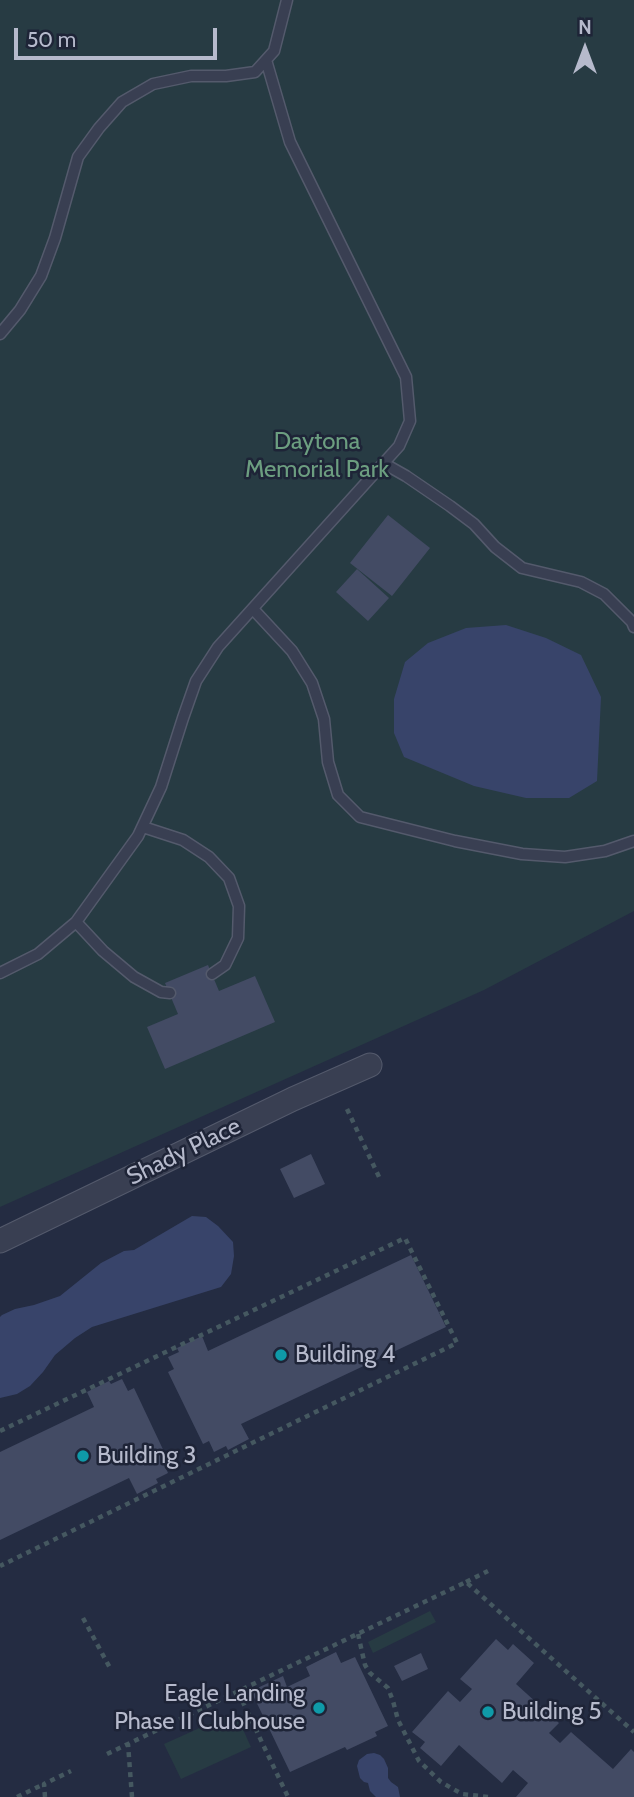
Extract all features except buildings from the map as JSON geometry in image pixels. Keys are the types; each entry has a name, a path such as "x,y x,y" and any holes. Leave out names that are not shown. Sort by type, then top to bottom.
{"street":[{"name":"Shady Place","path":"0,1241 293,1099 370,1065"}],"lane":[{"path":"0,334 20,310 41,276 78,157 99,128 122,102 153,84 191,76 226,76 254,72 274,51 287,0"},
{"path":"0,973 38,954 76,922 143,827 161,787 196,681 218,647 399,446 410,421 406,377 290,142 266,60"},
{"path":"383,463 474,524 495,547 522,568 581,582 604,594 634,627"},
{"path":"253,609 292,651 312,682 324,719 328,762 338,795 360,817 455,841 522,854 565,857 605,852 634,841"},
{"path":"143,827 183,840 209,857 229,878 239,906 237,938 225,965 212,974"},
{"path":"76,922 103,951 134,977 161,992 170,993"}],"path":[{"path":"347,1109 380,1180"},
{"path":"0,1431 405,1238 457,1343 0,1566"},
{"path":"107,1754 488,1571"},
{"path":"466,1582 634,1732"},
{"path":"83,1618 110,1668"},
{"path":"358,1634 365,1665 370,1673 388,1688 398,1720 419,1760 441,1782 462,1794 488,1797"},
{"path":"237,1692 288,1797"},
{"path":"128,1744 132,1797"},
{"path":"18,1797 71,1771"},
{"path":"44,1784 45,1797"}],"green space":[{"name":"Daytona Memorial Park","path":"0,0 634,0 634,911 484,990 0,1207"},
{"path":"430,1611 436,1622 373,1653 368,1642"},
{"path":"235,1712 251,1747 181,1779 164,1744"}],"water":[{"path":"506,625 546,638 581,655 601,697 597,781 569,798 526,798 474,786 404,757 394,733 394,699 405,662 428,643 466,628"},
{"path":"192,1216 206,1217 233,1242 231,1274 221,1287 92,1327 55,1355 30,1386 17,1394 0,1398 2,1315 60,1296 101,1263 124,1251 134,1250"},
{"path":"374,1753 384,1759 388,1778 398,1787 400,1797 376,1797 370,1791 368,1783 360,1778 357,1766 359,1760"}],"place":[{"name":"Building 4","path":"281,1355"},
{"name":"Building 3","path":"83,1456"},
{"name":"Eagle Landing Phase II Clubhouse","path":"319,1708"},
{"name":"Building 5","path":"488,1712"}]}
